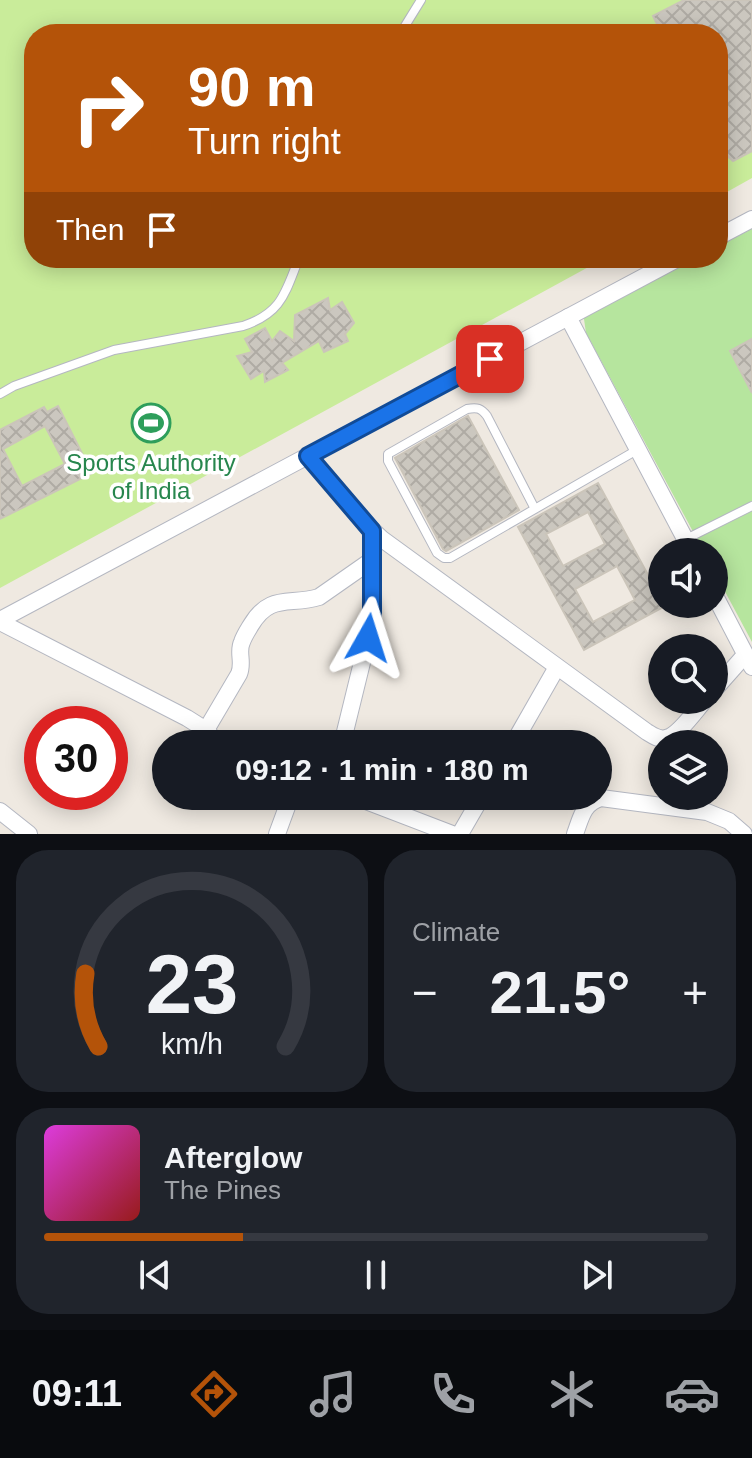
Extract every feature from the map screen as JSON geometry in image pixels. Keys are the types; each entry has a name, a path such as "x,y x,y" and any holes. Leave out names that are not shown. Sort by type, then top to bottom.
{"street":[{"path":"728,232 752,219"},
{"path":"0,621 660,268"},
{"path":"568,317 685,538"},
{"path":"308,456 372,531 657,738 667,738 692,714"},
{"path":"345,730 372,612 372,531"},
{"path":"0,621 206,730 239,674 242,665 240,648 257,615 273,603 319,597 372,560"},
{"path":"727,618 749,661 728,678"},
{"path":"521,730 557,667"},
{"path":"577,833 585,807 601,798 707,812 729,821 744,834"},
{"path":"277,834 286,810"},
{"path":"389,810 452,834"},
{"path":"460,834 474,810"},
{"path":"0,811 29,834"}],"lane":[{"path":"406,24 421,0"},
{"path":"0,394 14,386 114,350 258,321 274,310 295,268"},
{"path":"535,509 487,416 476,407 467,409 388,454 388,461 437,553 450,558 535,509 638,449"},
{"path":"702,538 752,506"}],"green space":[{"name":"Sports Authority of India","path":"0,0 752,0 752,178 728,191 728,24 24,24 24,268 587,268 0,588"},
{"path":"752,215 752,642 728,597 728,538 696,538 586,333 582,305 652,268 728,268 728,228"}],"building":[{"path":"684,0 752,0 752,151 733,161 728,157 728,24 657,24 653,16"},
{"path":"328,298 330,310 342,302 354,323 345,334 348,341 324,352 319,341 282,363 288,370 265,382 264,371 251,379 237,356 252,352 245,339 265,328 272,341 280,331 294,341 295,315"},
{"path":"752,339 752,393 730,351"},
{"path":"58,406 92,473 0,519 0,430 44,407 47,412","holes":["45,426 65,464 22,486 3,449"]},
{"path":"468,416 519,510 446,551 395,458"},
{"path":"598,483 648,575 648,615 584,650 518,527","holes":["588,512 605,544 563,566 546,534","617,566 635,600 593,622 575,589"]}],"place":[{"name":"Sports Authority of India","path":"151,423"}],"route":[{"path":"368,638 372,612 372,531 308,456 490,359"}]}
